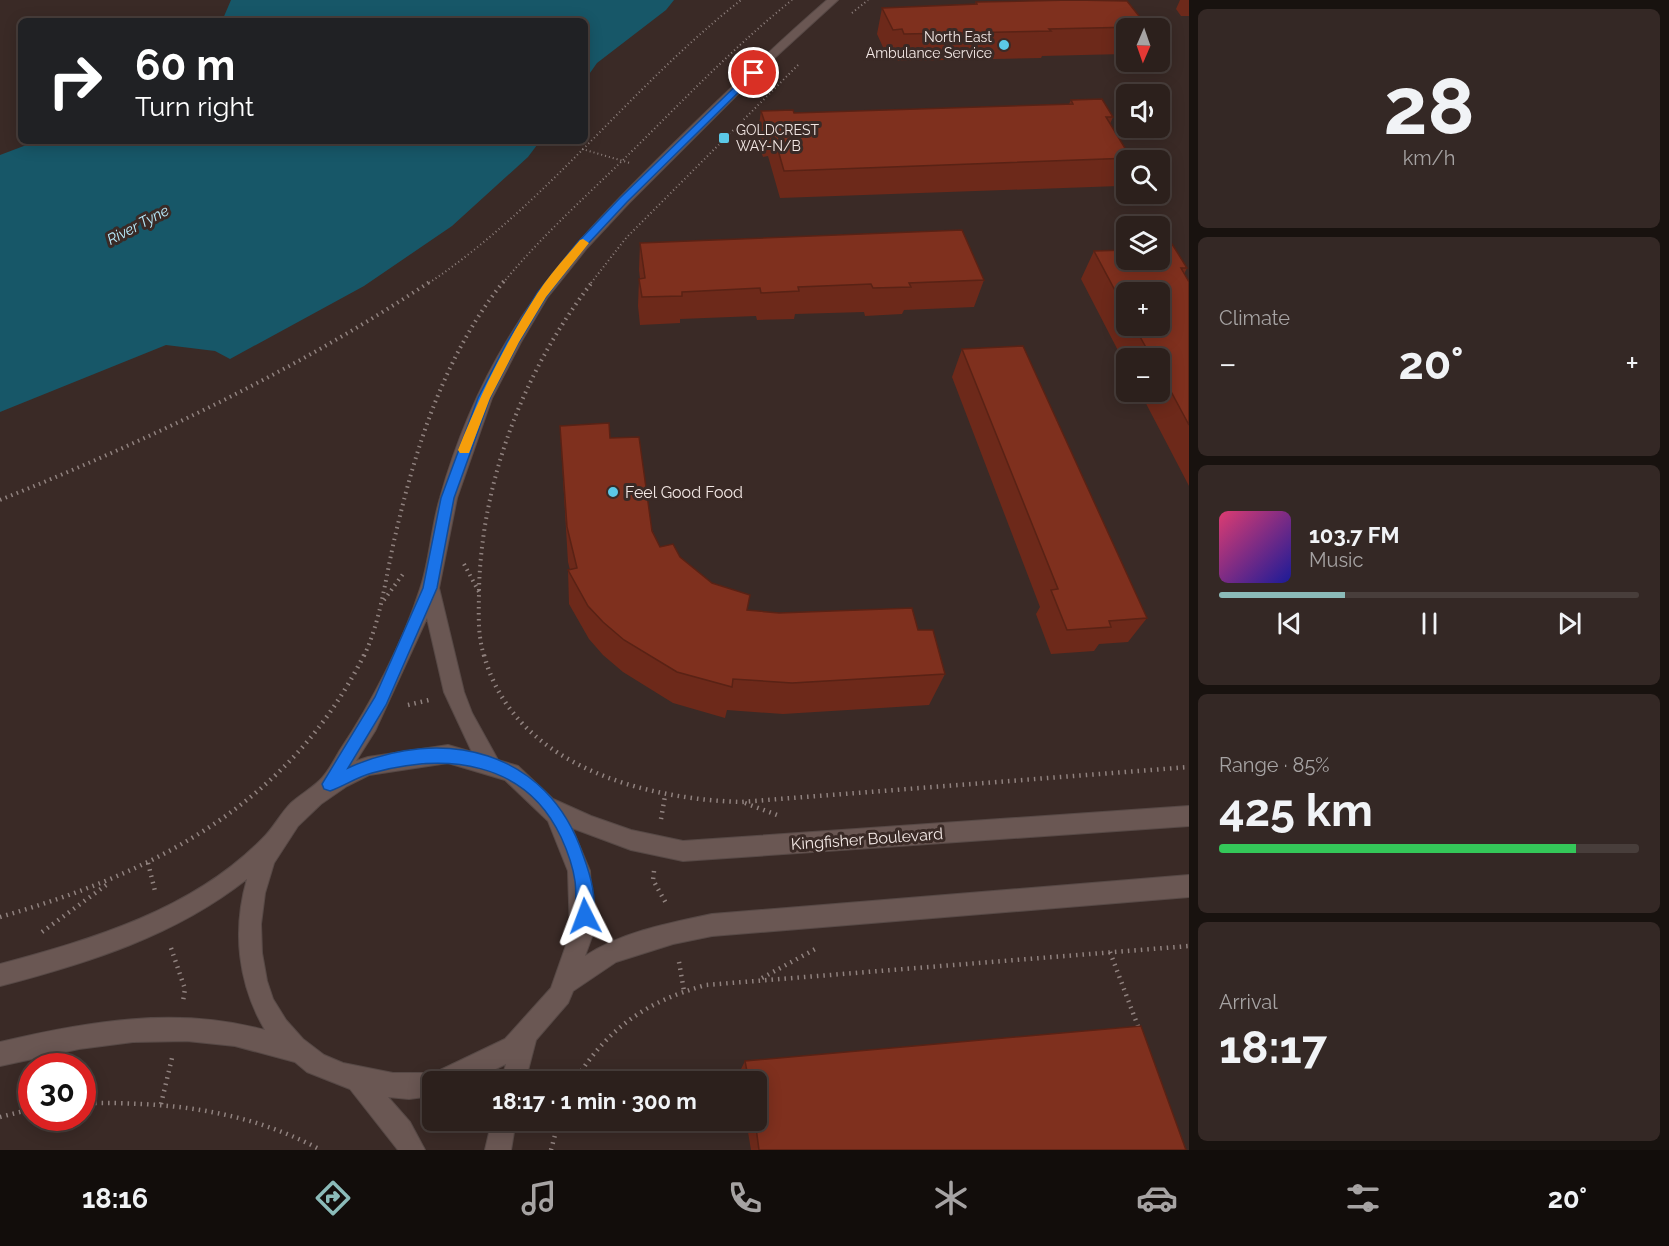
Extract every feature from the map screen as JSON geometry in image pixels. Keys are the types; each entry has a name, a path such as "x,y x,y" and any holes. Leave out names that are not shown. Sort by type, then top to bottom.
{"street":[{"path":"330,784 381,701 430,588 442,522 451,488 484,398 513,342 542,294 582,244 653,171 765,61 833,0"},
{"path":"430,588 444,661 454,694 465,720 489,763"},
{"path":"297,1051 274,1024 259,998 252,970 249,941 251,905 258,876 272,845 294,816 330,784 368,766 428,755 458,756 489,763 516,777 535,790 552,808 568,834 583,881 585,916 580,945 567,982 548,1013 525,1038 496,1060 474,1071"},
{"name":"Kingfisher Boulevard","path":"552,808 594,829 628,841 683,851 1189,816"},
{"path":"0,975 44,964 162,921 227,882 272,845"},
{"path":"567,982 610,953 673,933 746,921 1189,886"},
{"path":"0,1054 76,1038 128,1031 178,1029 214,1031 297,1051 331,1070 358,1080 392,1086 422,1086"},
{"path":"516,1071 525,1038"},
{"path":"358,1080 401,1131 412,1150"},
{"path":"498,1150 502,1131"}],"path":[{"path":"588,143 664,64 741,0"},
{"path":"848,16 868,0"},
{"path":"802,61 626,238 552,338 502,453 483,530 478,634 480,651 493,685 527,727 560,755 587,770 622,784 664,796 706,803 1189,767"},
{"path":"0,500 84,467 309,357 364,327 495,233 587,144"},
{"path":"582,149 653,171"},
{"path":"0,917 68,898 148,863 230,814 263,788 293,759 342,694 369,646 384,600"},
{"path":"342,694 407,705 454,694"},
{"path":"664,796 653,880 666,899 684,991"},
{"path":"148,863 162,921 185,989 161,1104"},
{"path":"38,935 114,879"},
{"path":"581,1071 592,1054 619,1026 641,1010 663,998 706,985 1189,946"},
{"path":"1110,952 1144,1040"},
{"path":"96,1103 161,1104 244,1119 280,1131 321,1150"},
{"path":"0,1117 18,1112"},
{"path":"551,1150 556,1131"}],"water":[{"path":"231,0 674,0 666,10 597,63 588,76 588,18 223,18"},
{"name":"River Tyne","path":"29,144 538,144 528,157 452,226 364,286 230,359 215,351 166,345 0,412 0,155"}],"building":[{"path":"1127,1 1141,18 1116,18 1116,27 904,34 902,29 893,30 882,8 977,4 976,2"},
{"path":"1102,99 1113,117 1106,117 1116,133 1116,138 1119,138 1126,150 1116,150 1116,159 784,171 772,129 767,129 761,111 793,110 794,113 1073,104 1071,100"},
{"path":"962,230 984,280 909,283 911,287 873,288 871,284 798,287 799,291 761,293 760,288 682,292 682,296 642,297 639,279 645,278 640,243"},
{"path":"1170,244 1172,244 1187,268 1181,268 1189,282 1189,425 1170,390 1170,348 1146,348 1140,336 1170,336 1170,282 1116,282 1116,292 1094,251 1116,250 1116,270 1170,270"},
{"path":"1023,346 1147,618 1109,621 1111,627 1067,630 1051,590 1058,589 962,349"},
{"path":"609,423 610,438 639,437 652,531 660,547 673,544 680,557 712,583 750,595 747,610 779,613 912,608 918,630 933,630 945,674 792,683 733,679 732,687 677,672 624,640 588,606 568,570 577,568 567,527 560,426"},
{"path":"1141,1026 1186,1150 759,1150 756,1131 767,1131 767,1071 747,1071 745,1061"}],"slow traffic":[{"path":"465,450 484,398 513,342 542,294 583,243"}],"place":[{"name":"North East Ambulance Service","path":"1004,45"},
{"name":"GOLDCREST WAY-N/B","path":"724,138"},
{"name":"Feel Good Food","path":"613,492"}],"route":[{"path":"585,916 583,881 577,858 568,834 552,808 535,790 489,763 458,756 428,755 368,766 330,784 381,701 430,588 442,522 458,467 484,398 513,342 542,294 582,244 754,73"}]}
